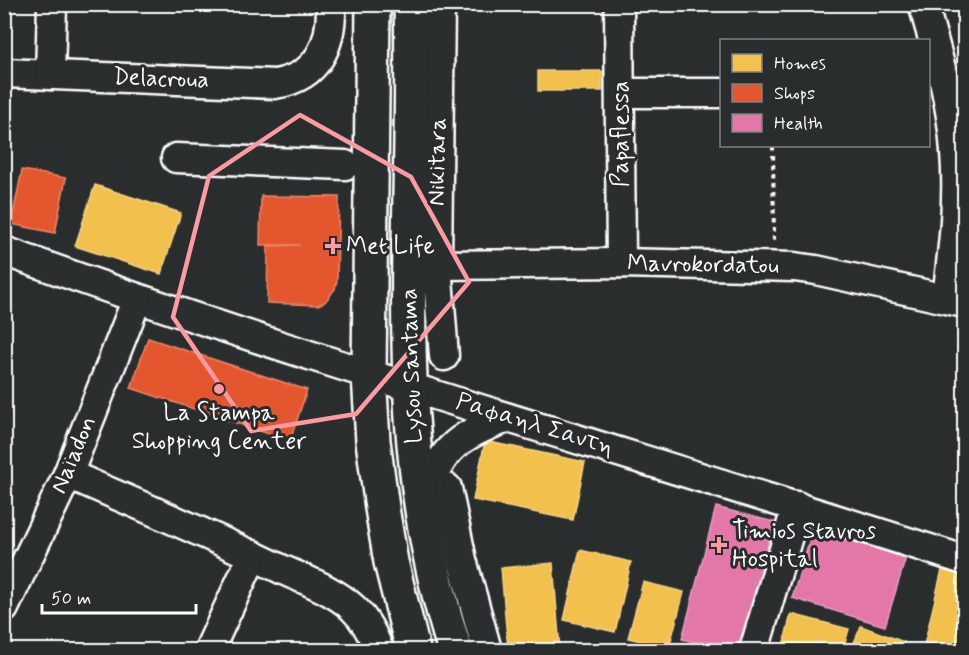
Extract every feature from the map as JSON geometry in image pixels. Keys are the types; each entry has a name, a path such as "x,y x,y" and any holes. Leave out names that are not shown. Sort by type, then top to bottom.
{"main road":[{"name":"Lysou Santama","path":"373,4 369,375 373,435 382,508 391,562 413,651"},
{"name":"Lysou Santama","path":"411,4 408,324 410,386 423,513 441,602 455,651"}],"street":[{"path":"50,75 52,4"},
{"name":"Delacroua","path":"4,73 275,84 296,78 313,66 321,56 327,44 332,4"},
{"name":"Nikitara","path":"440,4 437,265 444,356"},
{"name":"Papaflessa","path":"619,4 621,263"},
{"path":"923,4 944,80 955,151 956,300"},
{"path":"621,93 720,93"},
{"path":"177,159 345,165"},
{"name":"Ραφαηλ Σαντη","path":"4,251 137,299 369,375 797,506 964,561"},
{"name":"Mavrokordatou","path":"437,265 621,263 774,266 816,270 956,300"},
{"name":"Naïadon","path":"4,608 68,474 137,299"},
{"path":"423,513 429,482 444,455 452,446 475,430 508,418"},
{"path":"68,474 253,555 333,593 353,607 368,626 379,651"},
{"path":"447,488 462,560 487,651"},
{"path":"754,651 797,506"},
{"path":"209,651 253,555"}],"path":[{"path":"773,147 774,266"}],"highlighted area":[{"path":"300,115 411,177 469,282 356,414 251,431 173,317 209,176"}],"building: Homes":[{"path":"538,71 602,71 602,91 538,91"},
{"path":"95,185 181,213 161,274 75,246"},
{"path":"485,441 585,462 573,520 473,500"},
{"path":"580,550 631,562 615,632 564,620"},
{"path":"553,563 560,650 508,650 501,568"},
{"path":"942,570 964,575 964,650 923,649"},
{"path":"643,582 684,592 669,648 628,638"},
{"path":"791,614 849,629 843,650 782,650"},
{"path":"861,626 904,642 901,650 851,650"}],"building: Shops":[{"path":"22,170 66,178 55,233 11,224"},
{"path":"261,196 339,197 337,280 335,289 325,302 318,305 267,303 268,246 300,245 260,245"},
{"name":"La Stampa Shopping Center","path":"148,338 307,390 290,441 131,388"}],"building: Health":[{"path":"716,507 774,522 740,650 725,650 682,639"},
{"path":"814,526 907,554 885,626 792,598"}],"place":[{"name":"Met Life","path":"333,246"},
{"name":"La Stampa Shopping Center","path":"219,389"},
{"name":"Timios Stavros Hospital","path":"719,545"}]}
